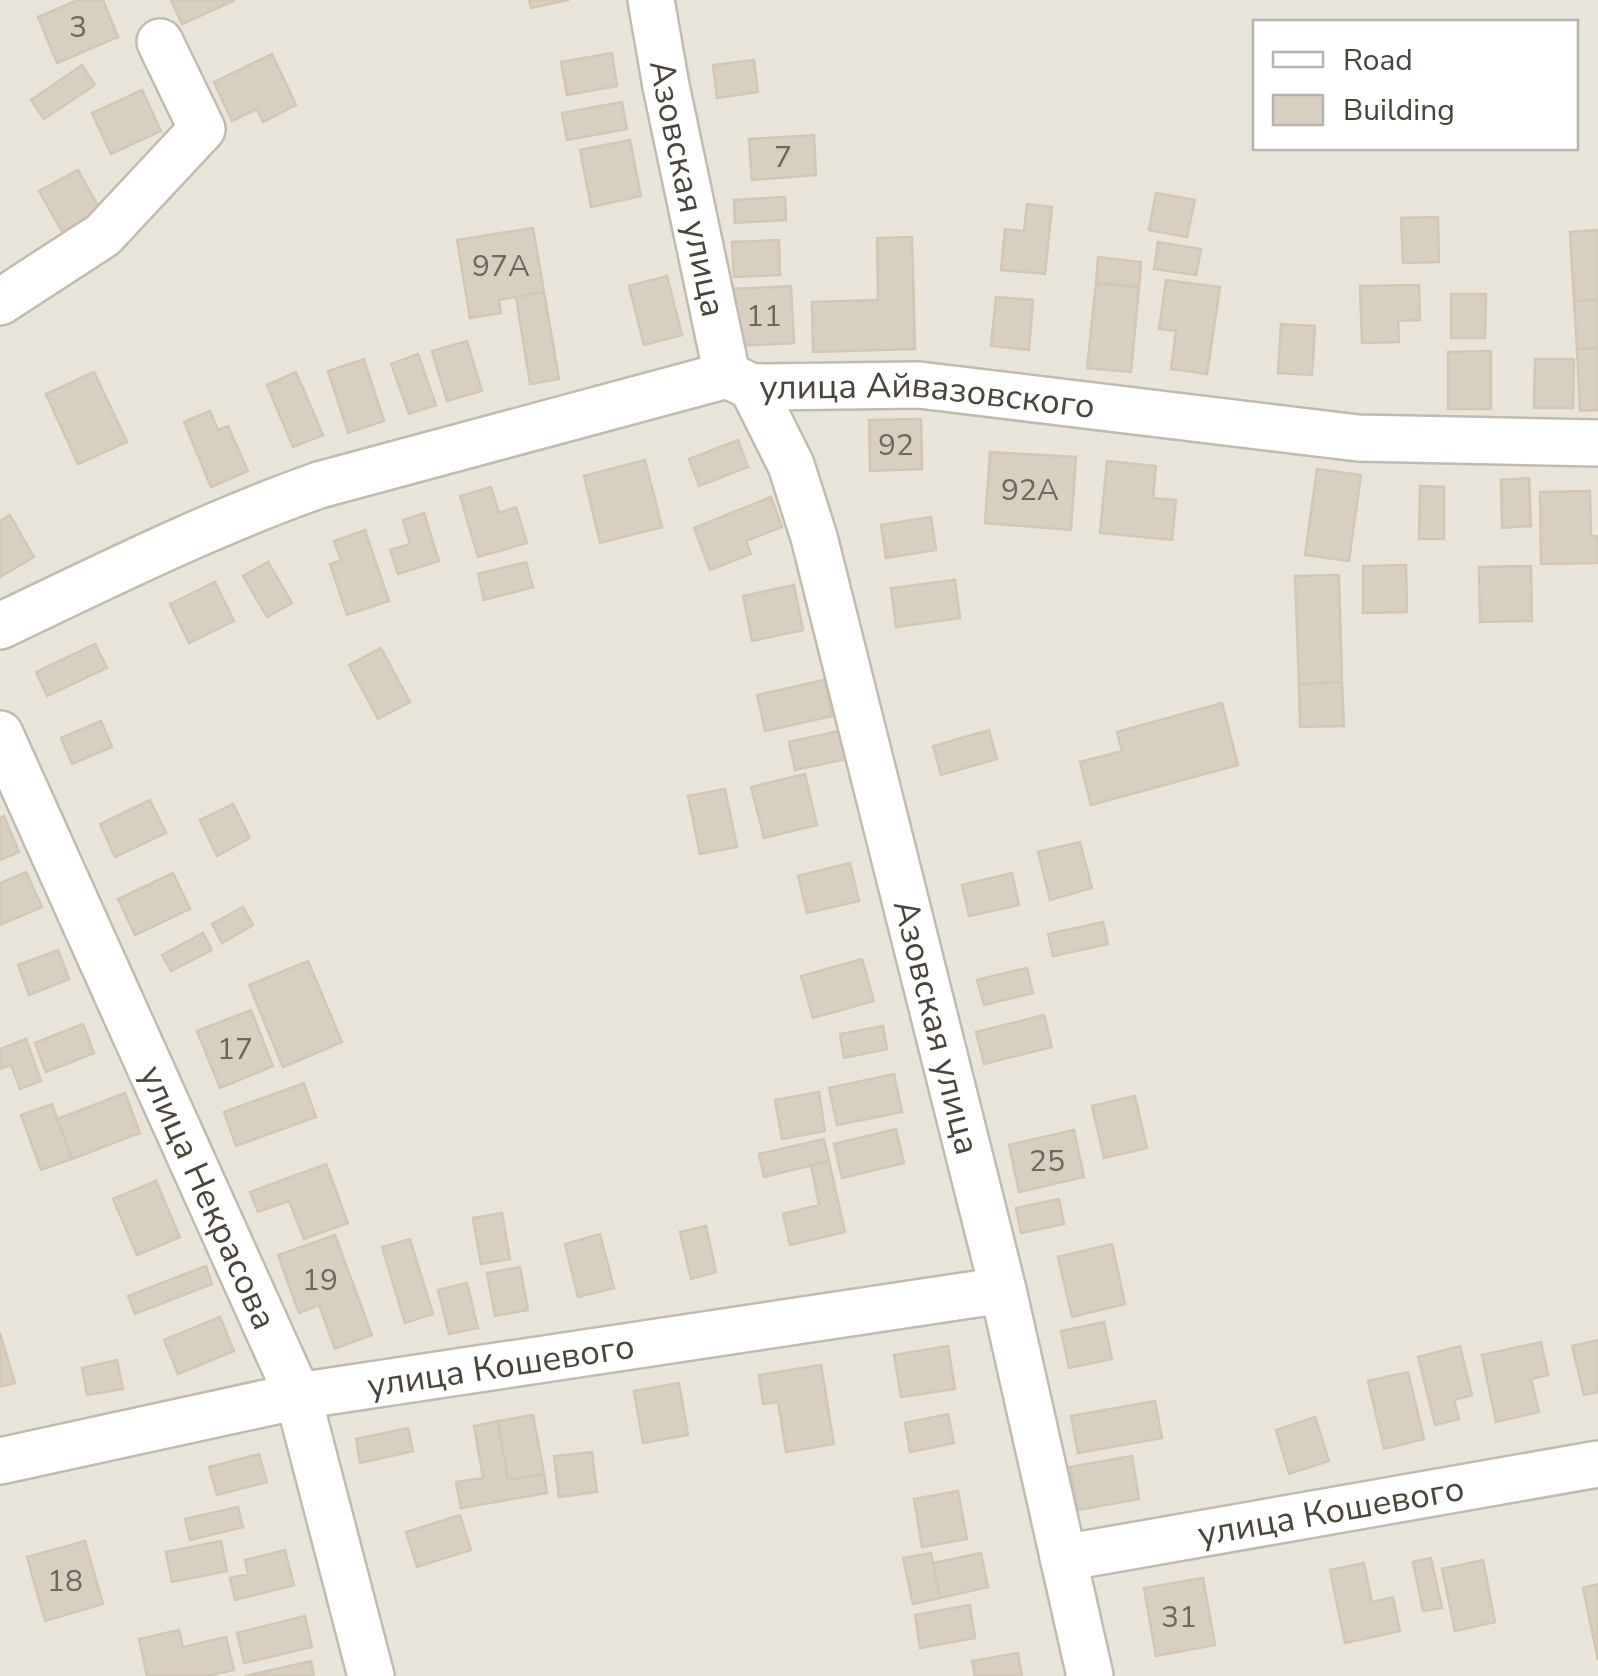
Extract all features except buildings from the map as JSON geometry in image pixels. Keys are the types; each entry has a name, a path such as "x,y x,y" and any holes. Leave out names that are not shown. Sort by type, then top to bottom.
{"street":[{"name":"Азовская улица","path":"651,0 666,86 739,381 791,464 814,537 1003,1290 1090,1676"},
{"path":"0,302 103,235 202,129 160,42"},
{"name":"улица Айвазовского","path":"0,626 186,537 319,485 739,381 919,385 1358,438 1598,442"},
{"name":"улица Некрасова","path":"0,734 298,1396 371,1676"},
{"name":"улица Кошевого","path":"0,1461 298,1396 1003,1290"},
{"name":"улица Кошевого","path":"1063,1558 1598,1464"}],"shaded area":[{"path":"0,0 1598,0 1598,1676 0,1676"}]}
